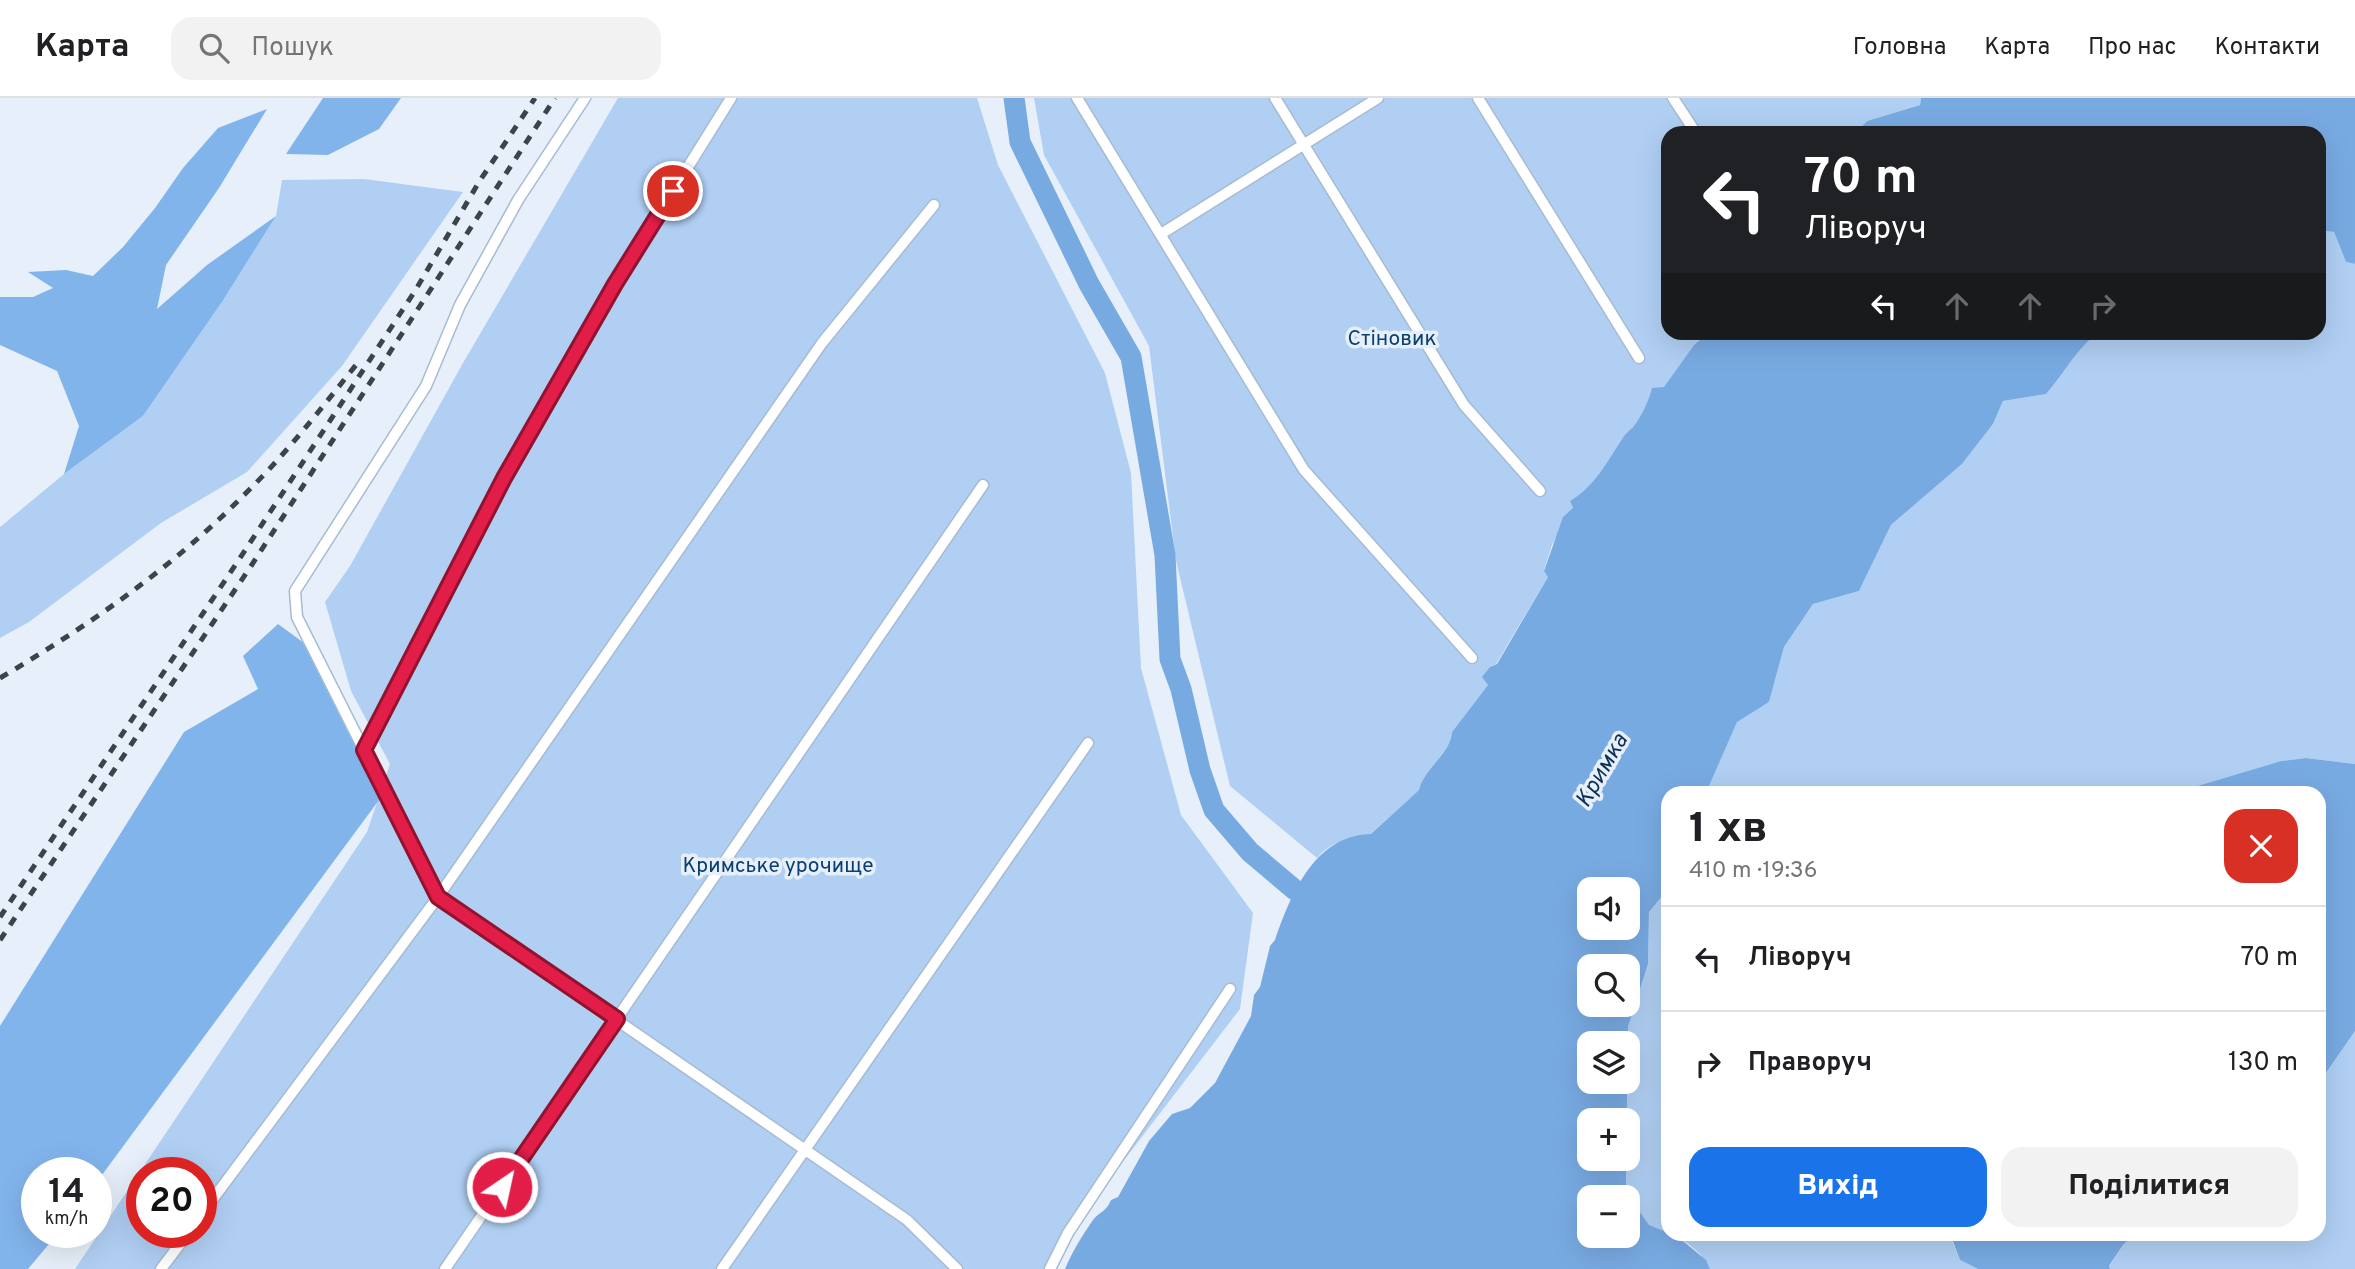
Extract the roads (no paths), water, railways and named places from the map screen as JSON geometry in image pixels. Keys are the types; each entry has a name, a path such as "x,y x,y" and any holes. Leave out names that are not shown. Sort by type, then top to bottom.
{"lane":[{"path":"585,98 518,200 460,304 426,386 295,591 298,617 438,897 907,1220 957,1269"},
{"path":"364,750 504,478 615,284 731,98"},
{"path":"1077,98 1304,470 1472,659"},
{"path":"1275,98 1464,405 1540,491"},
{"path":"1161,234 1378,98"},
{"path":"1478,98 1639,358"},
{"path":"1673,98 1691,126"},
{"path":"217,1194 438,897 822,343 934,205"},
{"path":"445,1269 983,485"},
{"path":"722,1269 1087,743"},
{"path":"1049,1269 1068,1233 1230,989"},
{"path":"161,1269 177,1248"}],"water":[{"path":"1921,98 2355,98 2355,264 2346,262 2334,232 2326,231 2326,126 1862,126 1867,121 1920,105"},
{"name":"Кримка","path":"1700,340 2089,340 2046,394 2003,401 1993,424 1962,464 1891,525 1859,591 1813,604 1784,647 1769,702 1737,722 1709,786 1661,786 1661,897 1649,912 1648,964 1640,989 1640,954 1577,954 1577,1017 1631,1017 1628,1031 1577,1031 1577,1094 1627,1094 1627,1108 1577,1108 1577,1171 1626,1171 1626,1185 1577,1185 1577,1248 1640,1248 1640,1212 1649,1225 1661,1230 1661,1241 1683,1241 1706,1260 1710,1269 1065,1269 1093,1220 1111,1200 1118,1197 1149,1141 1172,1114 1190,1108 1215,1083 1251,1016 1254,995 1260,987 1270,946 1297,887 1308,870 1334,845 1351,837 1371,834 1419,790 1426,775 1447,748 1452,732 1488,685 1482,677 1490,667 1497,664 1548,577 1544,571 1563,517 1573,508 1570,501 1593,481 1623,437 1636,423 1652,388 1664,387 1694,345"},
{"path":"2306,758 2355,764 2355,1031 2326,1073 2326,786 2197,786 2281,761"},
{"path":"1953,1241 2127,1241 2109,1266 2110,1269 1978,1269 1960,1260"}],"waterway":[{"path":"1014,98 1020,142 1089,284 1131,357 1165,555 1170,659 1181,689 1200,770 1214,810 1250,852 1295,890"}],"railway":[{"path":"0,917 415,291 479,182 535,98"},
{"path":"0,940 251,566 555,98"},
{"path":"0,678 97,616 188,547 274,464 356,365"}],"park label":[{"name":"Стіновик","path":"1392,339"},
{"name":"Кримське урочище","path":"778,866"}]}
